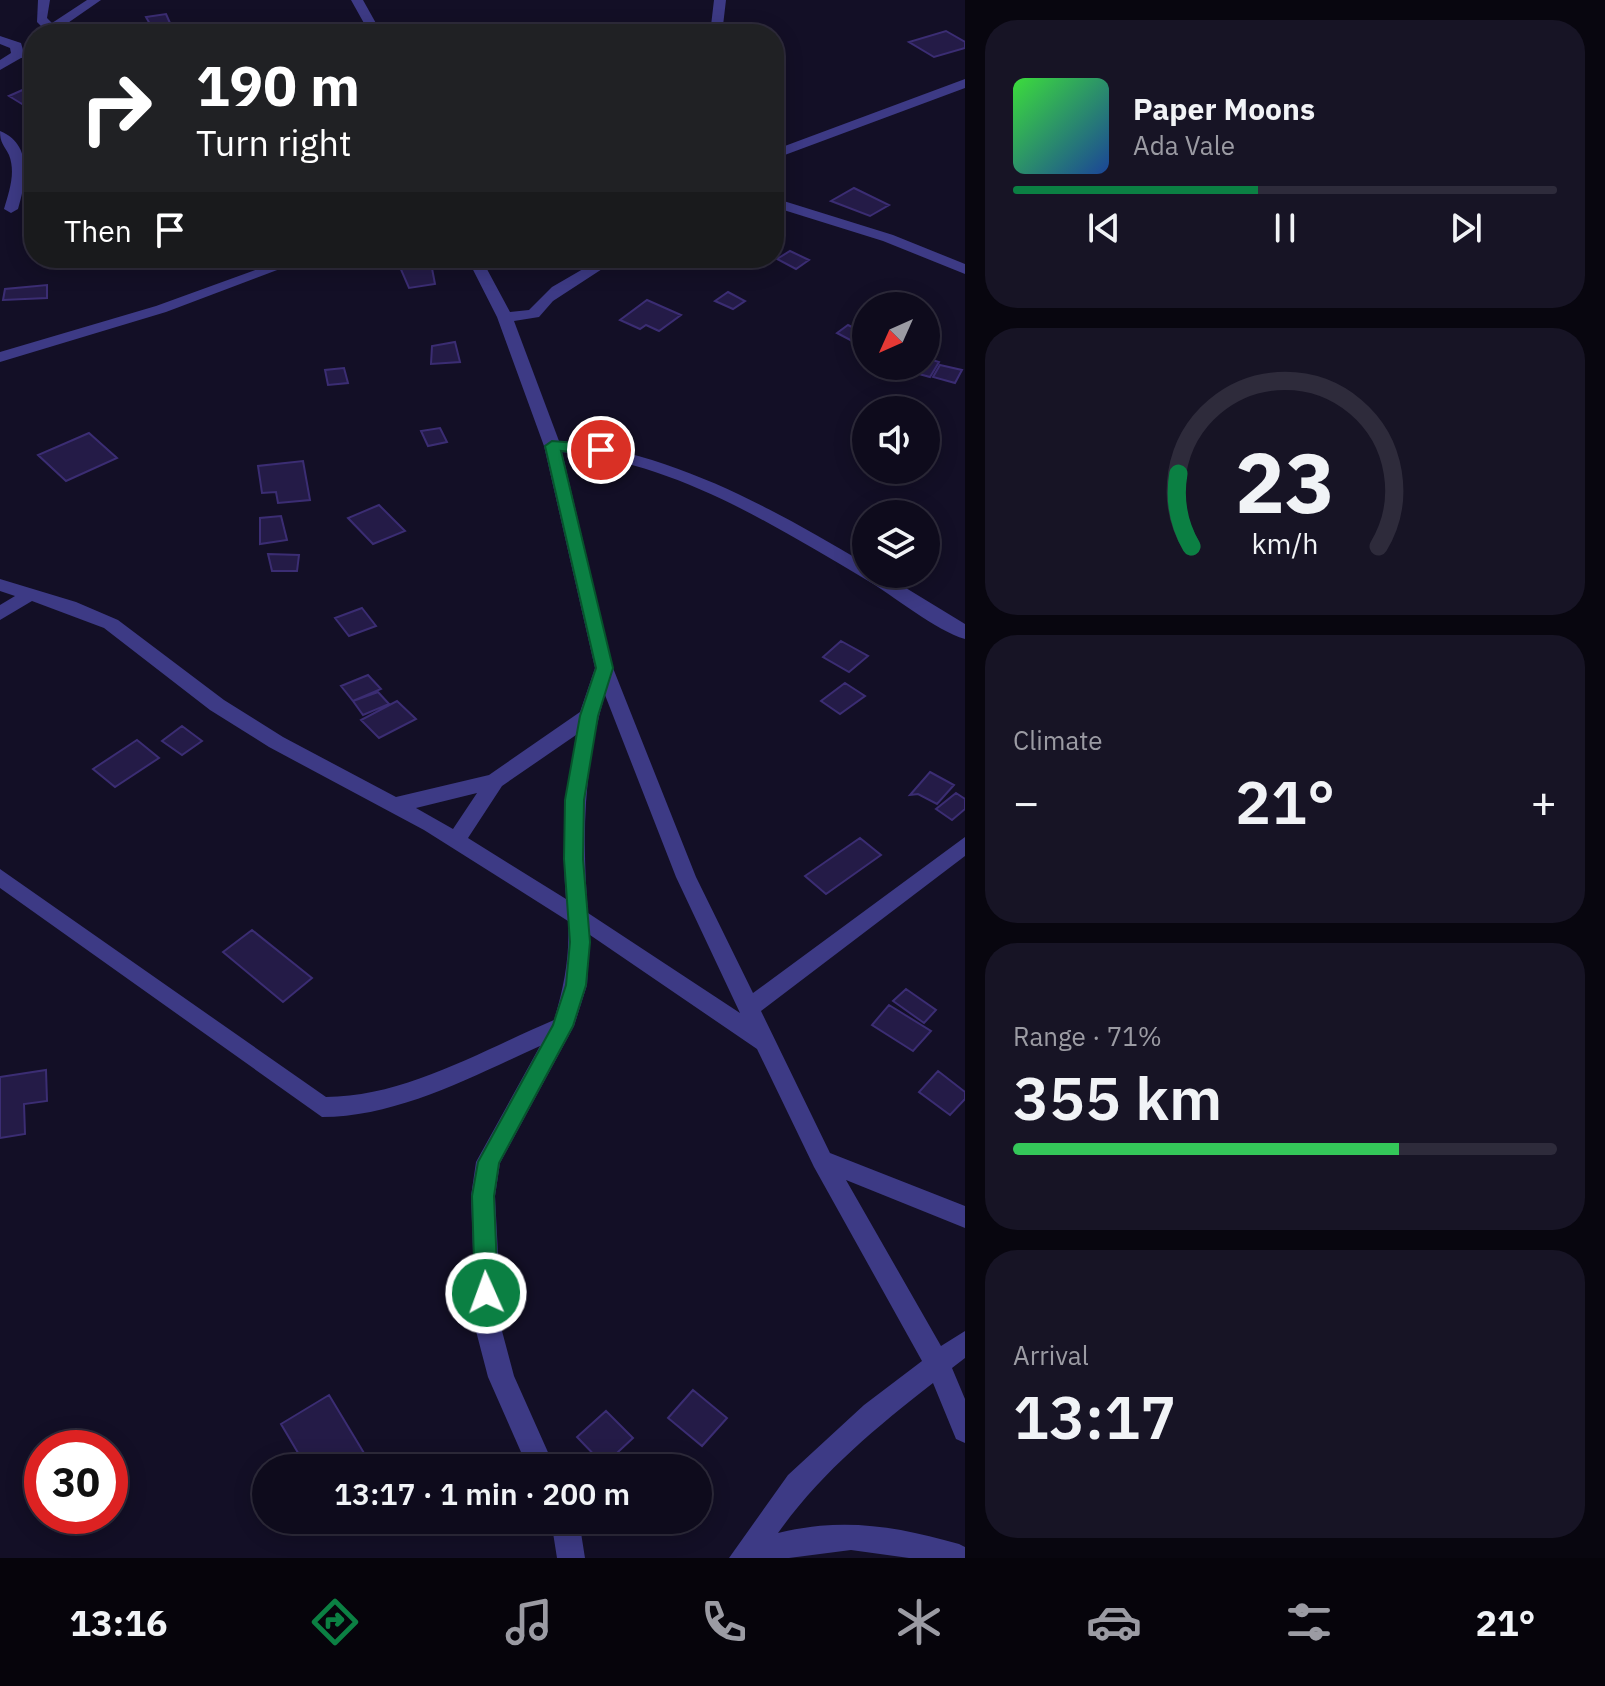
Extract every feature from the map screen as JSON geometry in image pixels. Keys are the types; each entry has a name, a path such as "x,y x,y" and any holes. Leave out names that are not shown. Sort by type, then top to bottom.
{"street":[{"path":"44,0 41,19 46,24"},
{"path":"59,24 95,0"},
{"path":"357,0 370,24"},
{"path":"717,24 720,0"},
{"path":"0,40 16,46 18,54"},
{"path":"0,66 18,54 24,54"},
{"path":"784,151 965,83"},
{"path":"0,135 17,154 21,179 11,209"},
{"path":"0,151 24,156"},
{"path":"784,205 888,238 965,269"},
{"path":"0,357 161,309 274,268"},
{"path":"479,268 505,317 552,446 604,668 686,877 822,1160 938,1365 965,1430"},
{"path":"505,317 534,314 540,303 599,268"},
{"path":"552,446 623,454 785,523 852,563"},
{"path":"0,585 111,624 217,705 276,742 456,840 577,916 765,1042"},
{"path":"892,588 965,633"},
{"path":"0,614 30,594"},
{"path":"536,1454 501,1377 489,1331 483,1196 488,1162 563,1026 576,985 580,942 575,800 589,716 604,668"},
{"path":"395,805 495,781 589,716"},
{"path":"456,840 495,781"},
{"path":"749,1008 965,845"},
{"path":"0,877 322,1107 339,1110 428,1083 563,1026"},
{"path":"822,1160 965,1217"},
{"path":"743,1558 797,1484 873,1414 965,1343"},
{"path":"567,1534 571,1558"},
{"path":"743,1558 817,1536 870,1535 959,1558"}],"building":[{"path":"166,14 170,23 150,24 146,17"},
{"path":"946,31 965,42 965,48 934,57 909,42"},
{"path":"24,89 24,103 22,104 9,96"},
{"path":"854,188 889,205 870,216 831,201"},
{"path":"790,251 809,260 796,269 784,263 784,255"},
{"path":"400,268 432,268 435,284 409,288"},
{"path":"47,285 47,298 3,300 5,289"},
{"path":"728,292 745,301 733,309 715,301"},
{"path":"647,300 681,315 659,331 646,325 640,329 620,320"},
{"path":"848,325 852,327 852,341 837,333"},
{"path":"455,342 460,362 431,364 432,346"},
{"path":"940,365 962,370 955,383 940,379"},
{"path":"344,368 348,383 328,385 325,370"},
{"path":"440,428 447,442 428,446 421,431"},
{"path":"89,433 117,458 66,481 38,455"},
{"path":"303,461 310,500 278,503 276,492 262,493 258,466"},
{"path":"379,505 405,531 373,544 348,518"},
{"path":"281,516 287,540 260,544 260,518"},
{"path":"268,554 299,555 297,571 272,571"},
{"path":"362,608 376,626 349,636 335,618"},
{"path":"841,641 868,656 849,672 823,657"},
{"path":"368,675 381,689 353,701 341,686"},
{"path":"845,683 865,696 840,714 821,701"},
{"path":"378,692 389,704 363,715 353,701"},
{"path":"397,701 416,719 379,738 361,720"},
{"path":"182,726 202,741 182,755 162,741"},
{"path":"137,740 159,758 115,787 93,769"},
{"path":"930,772 954,785 937,804 918,794 910,795"},
{"path":"956,793 965,799 965,809 952,820 936,809"},
{"path":"860,838 881,855 826,894 805,876"},
{"path":"252,930 312,978 283,1002 223,952"},
{"path":"906,989 936,1010 924,1023 893,1001"},
{"path":"889,1005 931,1031 913,1051 872,1025"},
{"path":"46,1070 47,1101 24,1104 25,1134 0,1138 0,1077"},
{"path":"938,1071 965,1092 965,1099 950,1115 919,1092"},
{"path":"693,1390 727,1418 702,1446 668,1418"},
{"path":"329,1395 365,1454 299,1454 281,1424"},
{"path":"606,1411 633,1438 616,1454 593,1454 577,1437"}],"route":[{"path":"486,1293 483,1196 488,1162 563,1026 576,985 580,942 573,859 575,800 589,716 604,668 552,446 601,450"}]}
